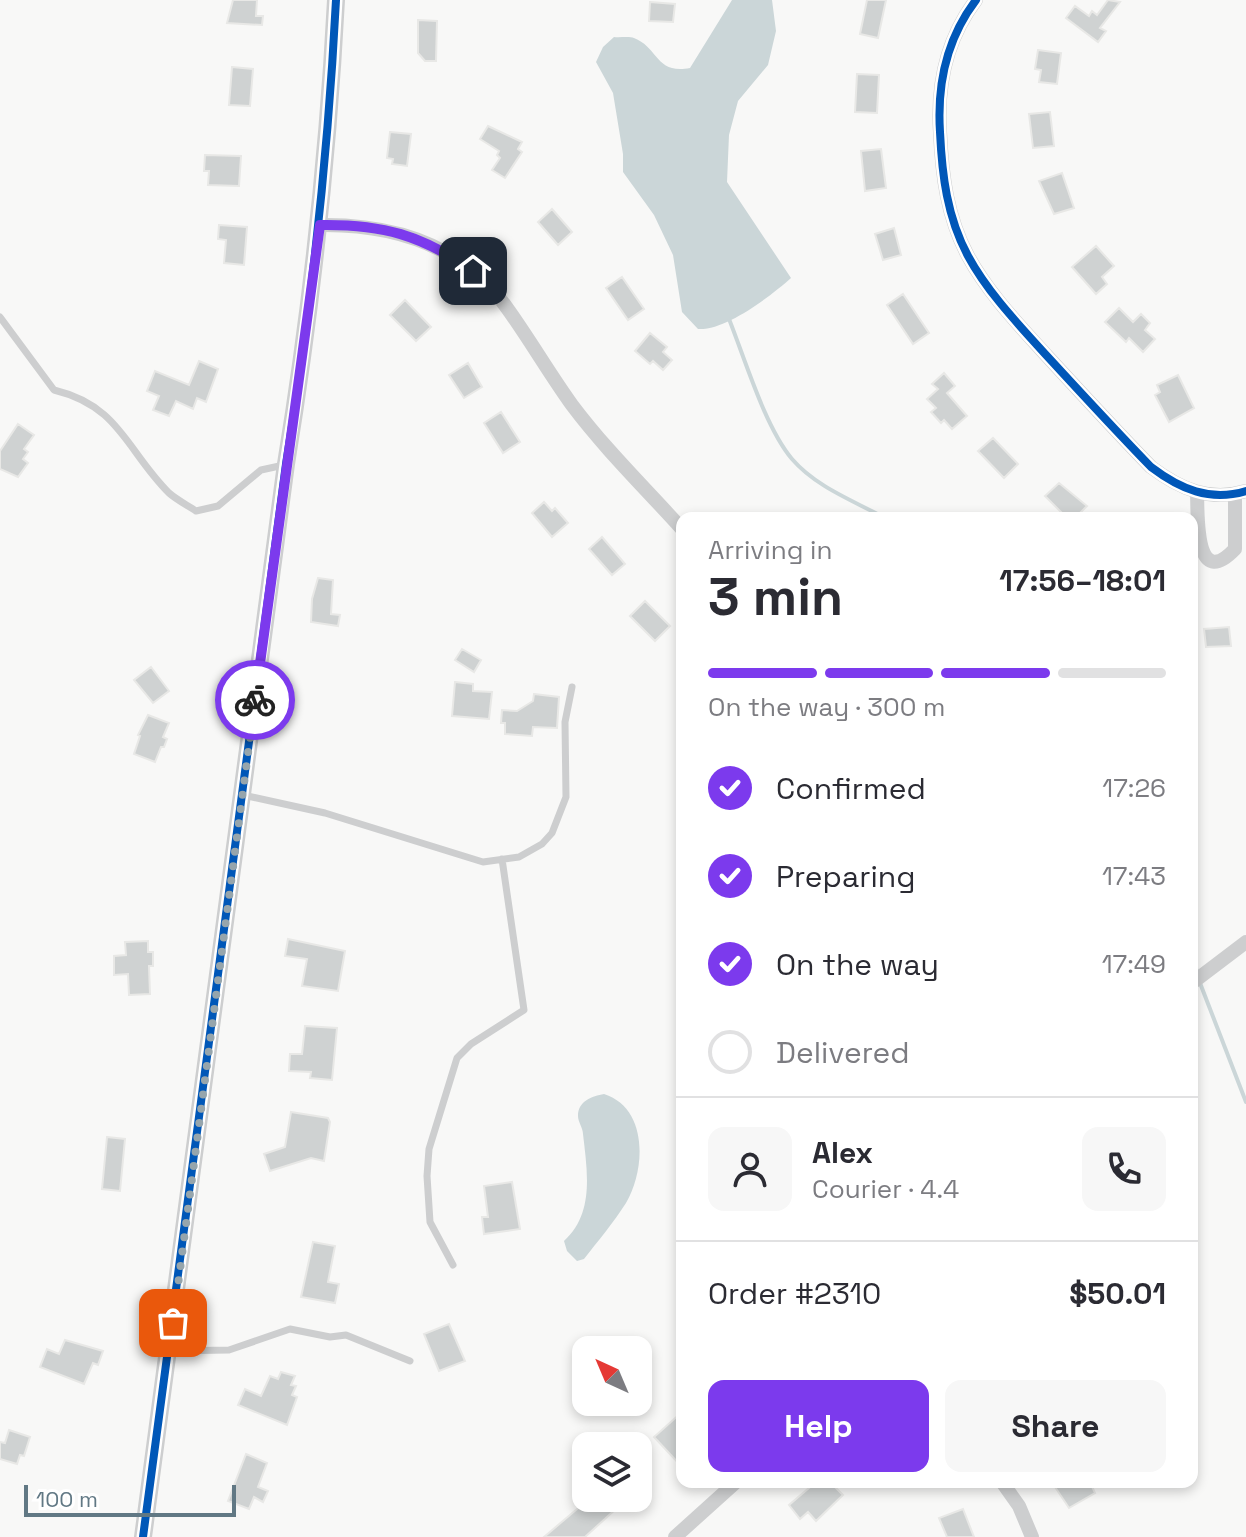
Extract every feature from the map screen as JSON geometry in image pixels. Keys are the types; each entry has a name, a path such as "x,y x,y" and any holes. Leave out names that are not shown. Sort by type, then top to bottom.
{"street":[{"path":"143,1537 286,464 307,334 320,225 336,0"},
{"path":"976,0 952,38 940,91 942,170 958,234 968,257 1009,315 1151,467 1173,484 1197,493 1241,493 1235,549 1226,559 1216,561 1204,555 1199,547 1198,520"},
{"path":"320,225 362,224 403,233 442,249 478,276 507,306 552,378 588,426 676,522"},
{"path":"1197,493 1198,512"},
{"path":"1198,978 1246,942"},
{"path":"675,1537 729,1488"},
{"path":"1006,1488 1019,1506 1032,1537"}],"lane":[{"path":"0,317 54,390 79,396 103,411 171,495 196,511 218,506 261,470 286,464"},
{"path":"243,795 325,813 483,862 519,857 542,844 552,833 566,797 565,722 572,687"},
{"path":"453,1265 430,1222 429,1149 457,1058 471,1044 524,1010 502,859"},
{"path":"169,1351 229,1350 290,1329 330,1337 346,1335 410,1361"}],"shaded area":[{"path":"732,0 772,0 776,31 768,65 738,101 729,135 727,182 791,278 760,303 734,318 698,329 682,312 673,255 654,215 623,172 613,93 596,62 603,47 614,37 629,37 642,42 670,68 690,68"},
{"path":"604,1094 618,1101 629,1112 636,1126 639,1141 637,1174 626,1203 584,1259 577,1261 567,1251 564,1241 581,1218 587,1190 579,1111 586,1100"}],"building":[{"path":"233,0 257,0 256,16 263,16 262,25 227,23"},
{"path":"867,0 886,0 878,38 860,34"},
{"path":"1108,0 1120,2 1100,28 1106,31 1098,42 1066,18 1075,6 1089,16 1092,11 1097,15"},
{"path":"650,2 675,4 673,22 649,21"},
{"path":"418,20 437,21 436,61 425,61 418,53"},
{"path":"1038,50 1061,53 1057,84 1039,82 1041,70 1035,69"},
{"path":"232,67 253,69 250,106 229,105"},
{"path":"857,74 879,75 877,113 855,112"},
{"path":"1050,112 1054,146 1033,148 1029,114"},
{"path":"488,126 522,142 518,149 522,152 505,178 492,170 500,158 497,155 499,151 480,139"},
{"path":"390,132 411,134 407,166 392,164 393,159 387,158"},
{"path":"881,149 886,188 865,191 861,151"},
{"path":"205,155 241,156 239,186 208,185 209,171 204,171"},
{"path":"1062,173 1074,208 1054,214 1039,181"},
{"path":"552,209 572,232 558,245 538,222"},
{"path":"219,225 247,227 244,265 224,263 226,240 218,239"},
{"path":"894,228 901,255 883,260 875,234"},
{"path":"1096,246 1114,266 1102,277 1107,284 1096,294 1072,267"},
{"path":"622,277 644,309 628,320 606,288"},
{"path":"903,294 929,333 913,344 887,305"},
{"path":"405,300 431,327 416,341 390,315"},
{"path":"1119,308 1133,322 1141,314 1150,323 1145,330 1155,339 1143,352 1129,338 1126,342 1105,322"},
{"path":"650,333 667,347 663,352 672,360 663,370 635,351"},
{"path":"199,361 218,369 206,402 197,398 193,409 176,401 169,416 153,410 159,396 147,391 155,371 189,385"},
{"path":"468,363 482,387 464,398 449,375"},
{"path":"944,373 955,386 947,393 967,416 952,429 931,412 936,408 927,399 938,389 932,384"},
{"path":"1178,375 1194,408 1169,422 1155,395 1160,392 1157,385"},
{"path":"501,412 520,442 503,453 484,423"},
{"path":"18,424 34,435 24,449 28,452 23,459 28,463 18,477 0,469 0,451"},
{"path":"993,438 1018,464 1004,478 978,451"},
{"path":"1059,483 1087,506 1081,512 1061,512 1045,496"},
{"path":"544,502 552,511 555,508 568,523 552,537 532,513"},
{"path":"602,537 625,564 612,575 589,549"},
{"path":"318,578 333,580 331,614 340,615 338,626 311,622 312,599"},
{"path":"645,601 670,626 655,641 630,616"},
{"path":"1229,627 1231,646 1206,647 1204,629"},
{"path":"462,649 481,660 474,672 455,660"},
{"path":"151,667 169,691 153,703 134,680"},
{"path":"455,682 473,684 473,691 492,692 489,719 452,716"},
{"path":"534,694 559,697 557,728 533,727 532,736 505,734 505,723 501,723 502,710 517,711 533,701"},
{"path":"148,715 169,723 163,737 167,739 155,762 134,754 138,735"},
{"path":"288,939 345,951 338,991 302,986 307,959 285,956"},
{"path":"148,941 148,952 153,952 153,966 149,966 150,994 129,995 128,974 114,975 114,956 126,955 125,942"},
{"path":"305,1026 337,1028 332,1080 310,1078 311,1072 289,1071 290,1054 302,1054"},
{"path":"291,1112 328,1118 324,1161 311,1158 270,1171 264,1154 285,1147"},
{"path":"107,1137 125,1139 120,1191 102,1189"},
{"path":"512,1182 520,1229 484,1234 482,1217 488,1217 484,1186"},
{"path":"313,1242 335,1246 328,1282 339,1284 335,1303 301,1297"},
{"path":"449,1324 465,1361 439,1371 424,1334"},
{"path":"65,1340 103,1351 98,1365 93,1363 84,1384 40,1367 47,1349 59,1354"},
{"path":"281,1372 295,1376 291,1385 296,1386 292,1395 297,1397 287,1425 238,1405 245,1389 261,1396 270,1376 278,1379"},
{"path":"676,1417 676,1461 654,1437"},
{"path":"9,1430 30,1437 24,1456 20,1455 17,1464 0,1459 0,1442 5,1443"},
{"path":"246,1454 267,1463 258,1487 268,1491 263,1502 254,1497 249,1509 228,1501"},
{"path":"809,1488 836,1488 843,1495 816,1521 808,1512 800,1519 789,1505"},
{"path":"1056,1488 1093,1488 1095,1493 1069,1508"},
{"path":"963,1509 974,1537 947,1537 939,1518"},
{"path":"573,1512 613,1512 585,1537 544,1537"}],"waterway":[{"path":"729,319 764,411 792,459 812,478 873,512"},
{"path":"1200,983 1246,1102"}],"cycle path":[{"path":"143,1537 311,291 336,0"},
{"path":"976,0 951,46 942,80 939,114 947,196 968,256 1015,320 1151,467 1173,482 1196,491 1220,495 1246,491"}],"way so far":[{"path":"173,1323 255,700"}],"route":[{"path":"255,700 320,225 362,224 403,233 442,249 473,271"}]}
